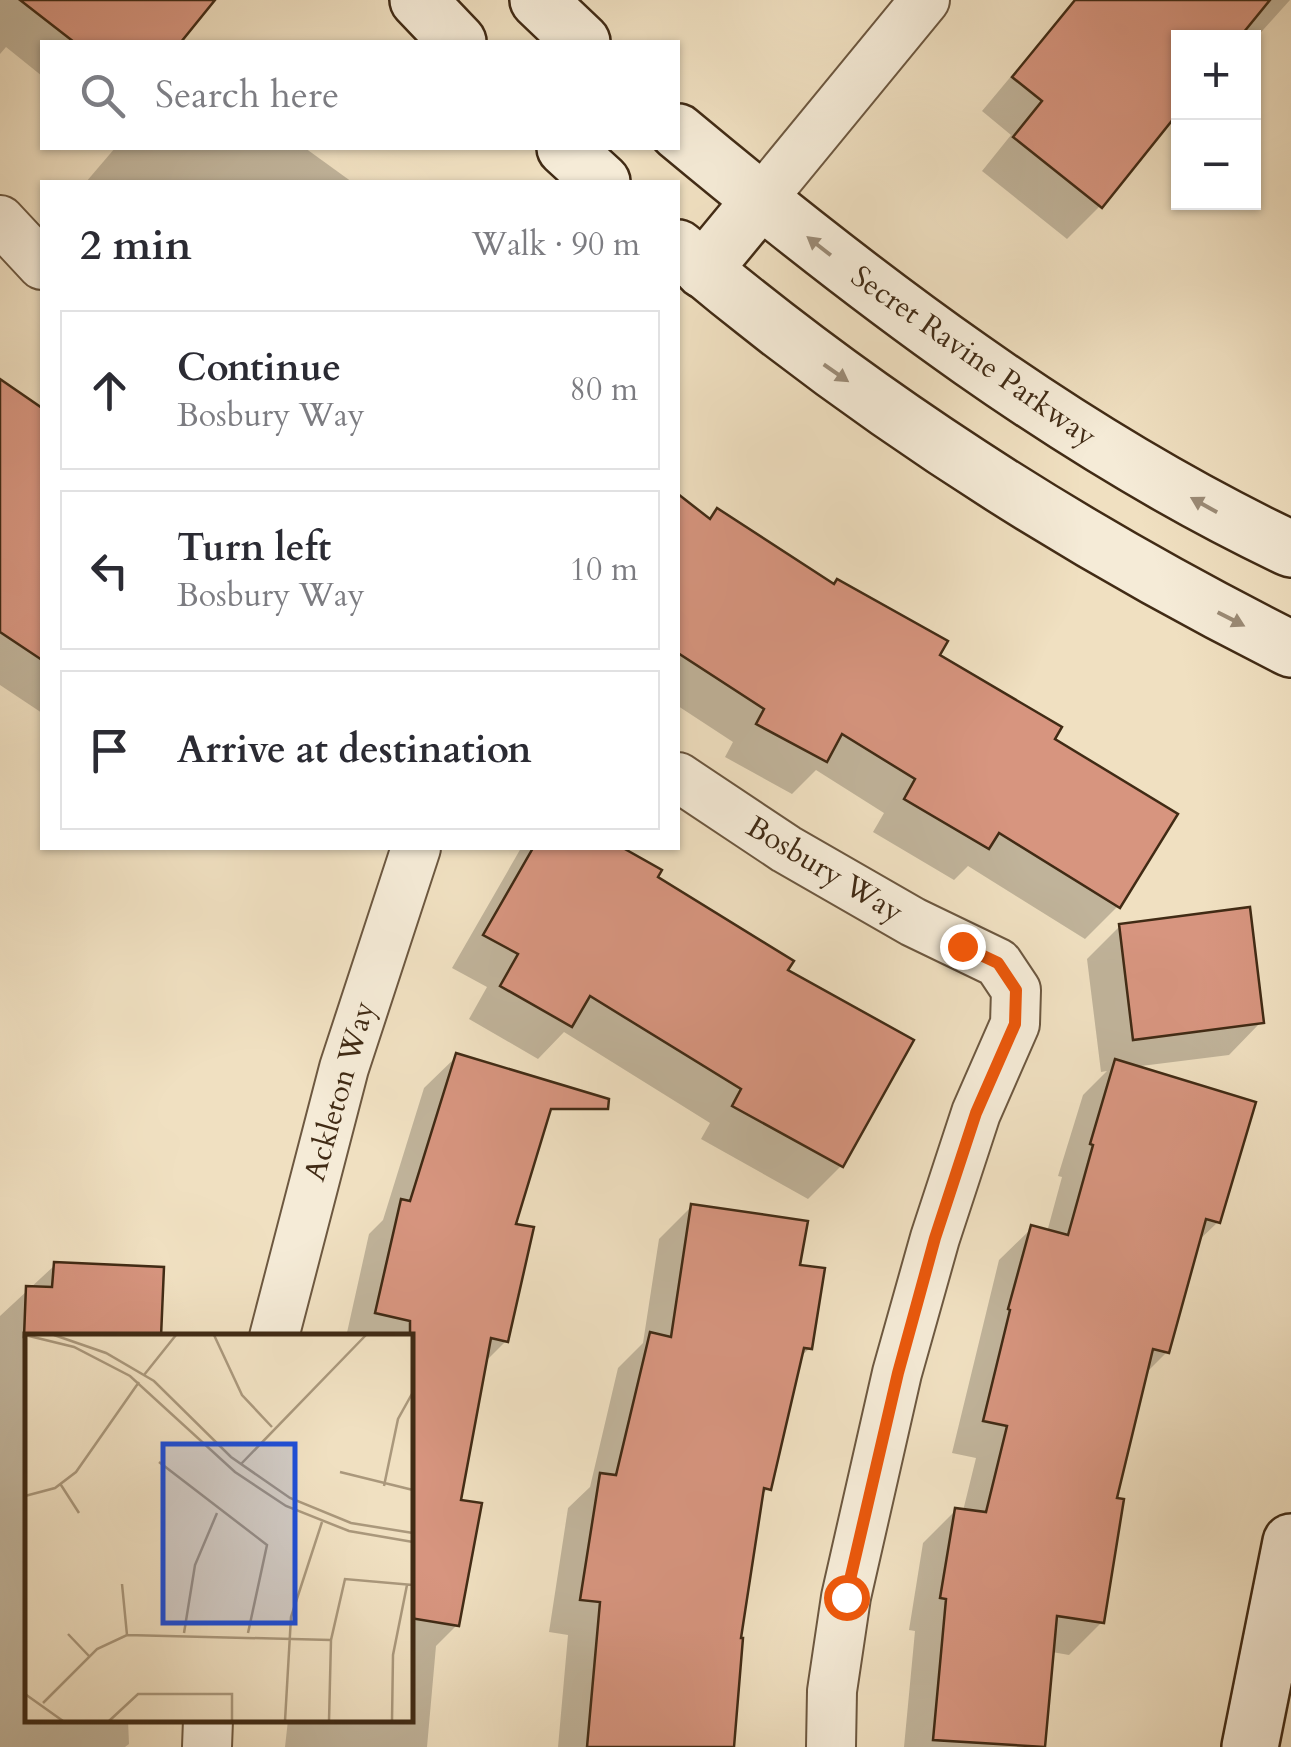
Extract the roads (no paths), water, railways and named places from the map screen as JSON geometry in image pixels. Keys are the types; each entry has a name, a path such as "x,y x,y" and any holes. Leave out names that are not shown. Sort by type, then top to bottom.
{"main road":[{"path":"418,0 456,40"},
{"path":"538,0 580,40"},
{"name":"Secret Ravine Parkway","path":"680,134 885,298 1137,467 1291,549"},
{"path":"566,150 600,180"},
{"path":"760,200 690,259 816,359 964,463 1208,607 1291,649"},
{"path":"1250,1747 1291,1542"}],"street":[{"path":"760,200 925,0"},
{"path":"0,220 40,263"},
{"name":"Bosbury Way","path":"680,778 786,848 913,922 998,963 1016,990 1015,1024 964,1148 889,1408 837,1645 831,1747"},
{"name":"Ackleton Way","path":"275,1334 344,1068 415,850"},
{"path":"207,1747 208,1722"}]}
